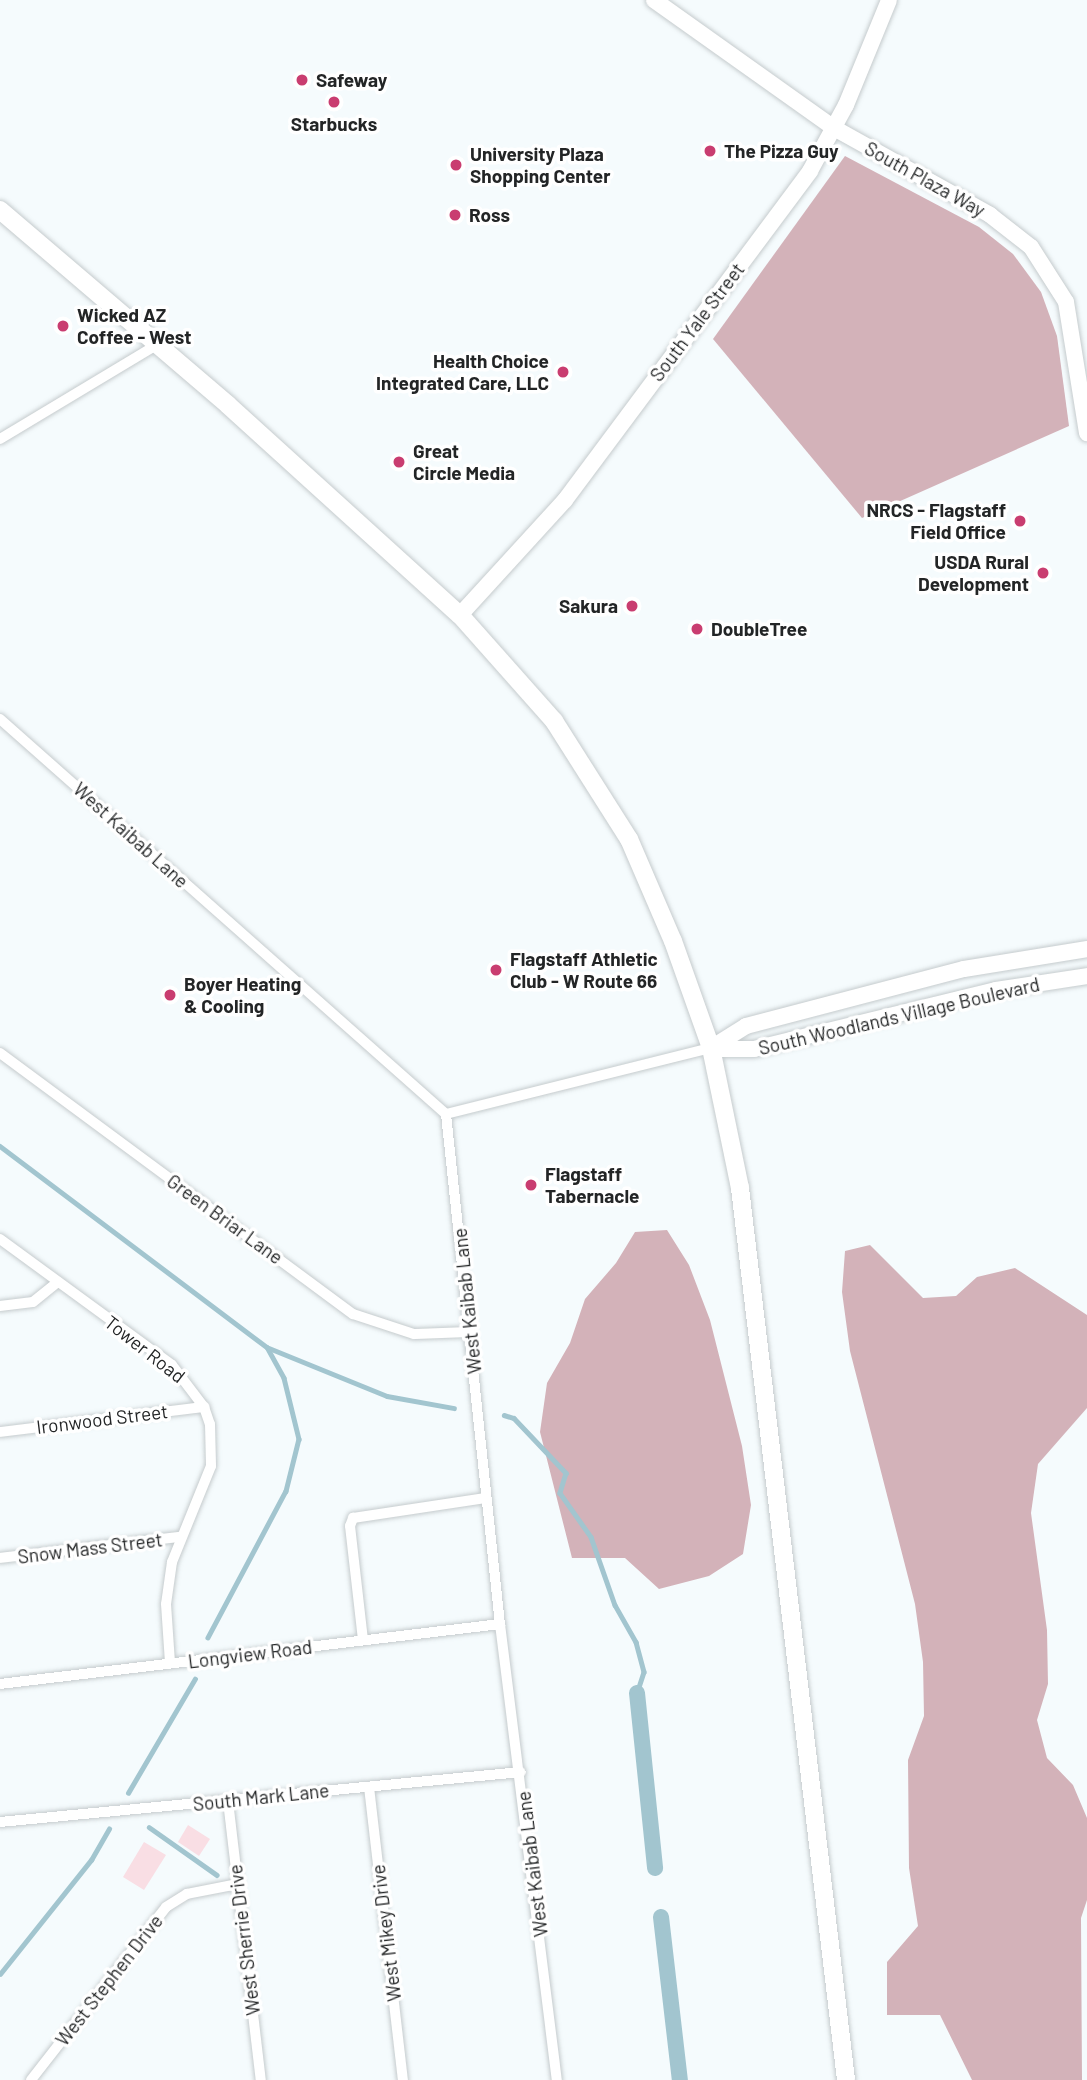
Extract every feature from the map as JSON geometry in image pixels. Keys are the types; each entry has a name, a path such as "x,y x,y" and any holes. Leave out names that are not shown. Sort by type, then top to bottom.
{"main road":[{"path":"0,210 158,344 460,615 534,695 613,808 673,941 711,1048 726,1106 757,1304 846,2080"}],"street":[{"name":"South Plaza Way","path":"654,0 834,128 990,215 1031,247 1066,302 1087,433"},
{"name":"South Yale Street","path":"460,615 565,500 810,172 871,51 889,0"},
{"path":"0,439 158,344"},
{"name":"West Kaibab Lane","path":"0,719 446,1114 500,1624 522,1772 557,2080"},
{"name":"South Woodlands Village Boulevard","path":"711,1048 746,1026 964,969 1087,949"},
{"name":"South Woodlands Village Boulevard","path":"446,1114 711,1048 754,1049 996,990 1087,976"},
{"name":"Green Briar Lane","path":"0,1053 353,1314 414,1334 470,1332"},
{"name":"Tower Road","path":"0,1239 172,1365 204,1407 210,1424 211,1466 180,1537 167,1588 170,1663"},
{"path":"0,1306 33,1302 58,1282"},
{"name":"Ironwood Street","path":"0,1432 204,1407"},
{"path":"363,1640 350,1526 354,1518 486,1498"},
{"name":"Snow Mass Street","path":"0,1558 180,1537"},
{"name":"Longview Road","path":"0,1684 500,1624"},
{"name":"South Mark Lane","path":"0,1822 522,1772"},
{"name":"West Mikey Drive","path":"369,1787 403,2080"},
{"name":"West Sherrie Drive","path":"228,1801 261,2080"},
{"name":"West Stephen Drive","path":"31,2080 166,1907 187,1894 238,1884"}],"shaded area":[{"path":"845,156 979,227 1013,254 1041,292 1057,336 1069,426 862,518 713,339"},
{"path":"667,1230 689,1265 710,1320 742,1446 751,1505 743,1554 709,1576 659,1589 625,1558 572,1558 540,1432 547,1383 570,1343 585,1299 616,1263 635,1232"},
{"path":"870,1245 923,1298 956,1296 977,1277 1015,1268 1087,1315 1087,1408 1038,1464 1031,1513 1047,1630 1048,1684 1037,1720 1047,1758 1073,1785 1087,1818 1087,1900 1081,1918 1082,2080 972,2080 940,2015 887,2015 887,1962 918,1926 909,1868 908,1760 924,1716 923,1662 915,1604 850,1351 842,1292 845,1251"},
{"path":"188,1825 210,1839 199,1856 178,1842"},
{"path":"144,1842 166,1855 144,1890 123,1877"}],"waterway":[{"path":"0,1146 267,1347 284,1378 299,1439 286,1491 208,1638"},
{"path":"269,1348 387,1396 454,1408"},
{"path":"504,1415 514,1418 566,1473 560,1493 591,1537 615,1605 636,1642 644,1672 637,1693"},
{"path":"128,1793 195,1679"},
{"path":"637,1693 655,1868"},
{"path":"149,1827 217,1875"},
{"path":"0,1974 91,1860 109,1829"},
{"path":"661,1917 680,2080"}],"place":[{"name":"Safeway","path":"302,80"},
{"name":"Starbucks","path":"334,102"},
{"name":"The Pizza Guy","path":"710,151"},
{"name":"University Plaza Shopping Center","path":"456,165"},
{"name":"Ross","path":"455,215"},
{"name":"Wicked AZ Coffee - West","path":"63,326"},
{"name":"Health Choice Integrated Care, LLC","path":"563,372"},
{"name":"Great Circle Media","path":"399,462"},
{"name":"NRCS - Flagstaff Field Office","path":"1020,521"},
{"name":"USDA Rural Development","path":"1043,573"},
{"name":"Sakura","path":"632,606"},
{"name":"DoubleTree","path":"697,629"},
{"name":"Flagstaff Athletic Club - W Route 66","path":"496,970"},
{"name":"Boyer Heating & Cooling","path":"170,995"},
{"name":"Flagstaff Tabernacle","path":"531,1185"}]}
